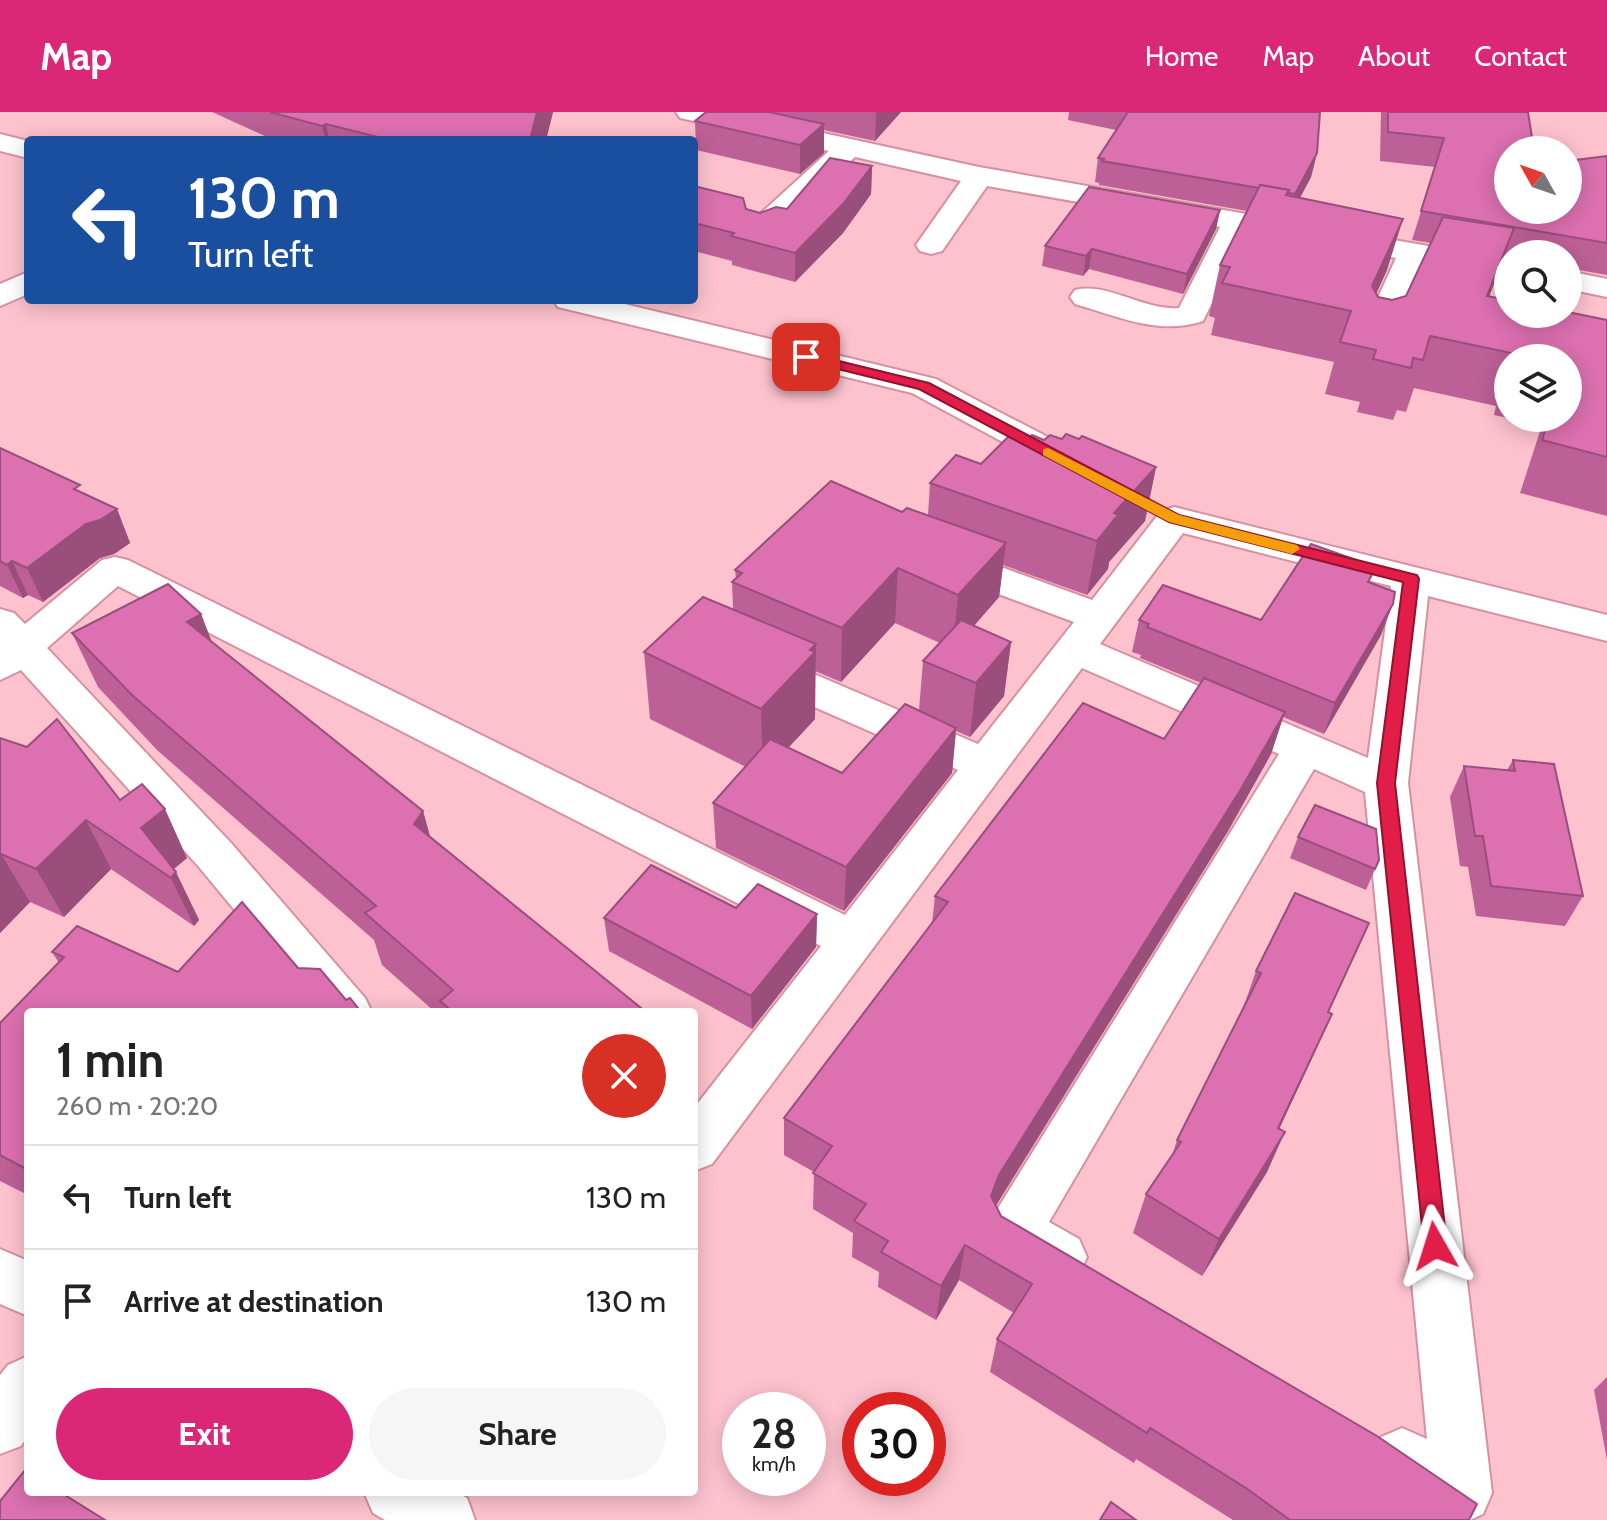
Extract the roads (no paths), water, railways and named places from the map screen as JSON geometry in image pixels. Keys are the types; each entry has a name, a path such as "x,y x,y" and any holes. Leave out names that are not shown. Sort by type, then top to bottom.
{"street":[{"path":"689,136 703,113 849,149 979,176 1236,224 1494,266"},
{"path":"0,142 24,149"},
{"path":"760,230 849,149"},
{"path":"931,245 979,176"},
{"path":"1086,297 1150,315 1185,318 1192,314 1236,224"},
{"path":"1375,339 1415,251"},
{"path":"0,297 24,283"},
{"path":"1582,283 1607,288"},
{"path":"586,304 924,386 1105,482"},
{"path":"698,1143 1087,633 1160,512 1607,628"},
{"path":"909,548 1087,633 1305,748 1386,783"},
{"path":"345,1008 215,855 8,644 115,569 853,940"},
{"path":"1367,1438 1462,1493 1386,783 1411,579"},
{"path":"730,654 986,765"},
{"path":"1096,1278 1014,1231 1305,748"},
{"path":"0,1275 24,1288"},
{"path":"0,1425 24,1391"},
{"path":"401,1496 446,1520 461,1496"}]}
